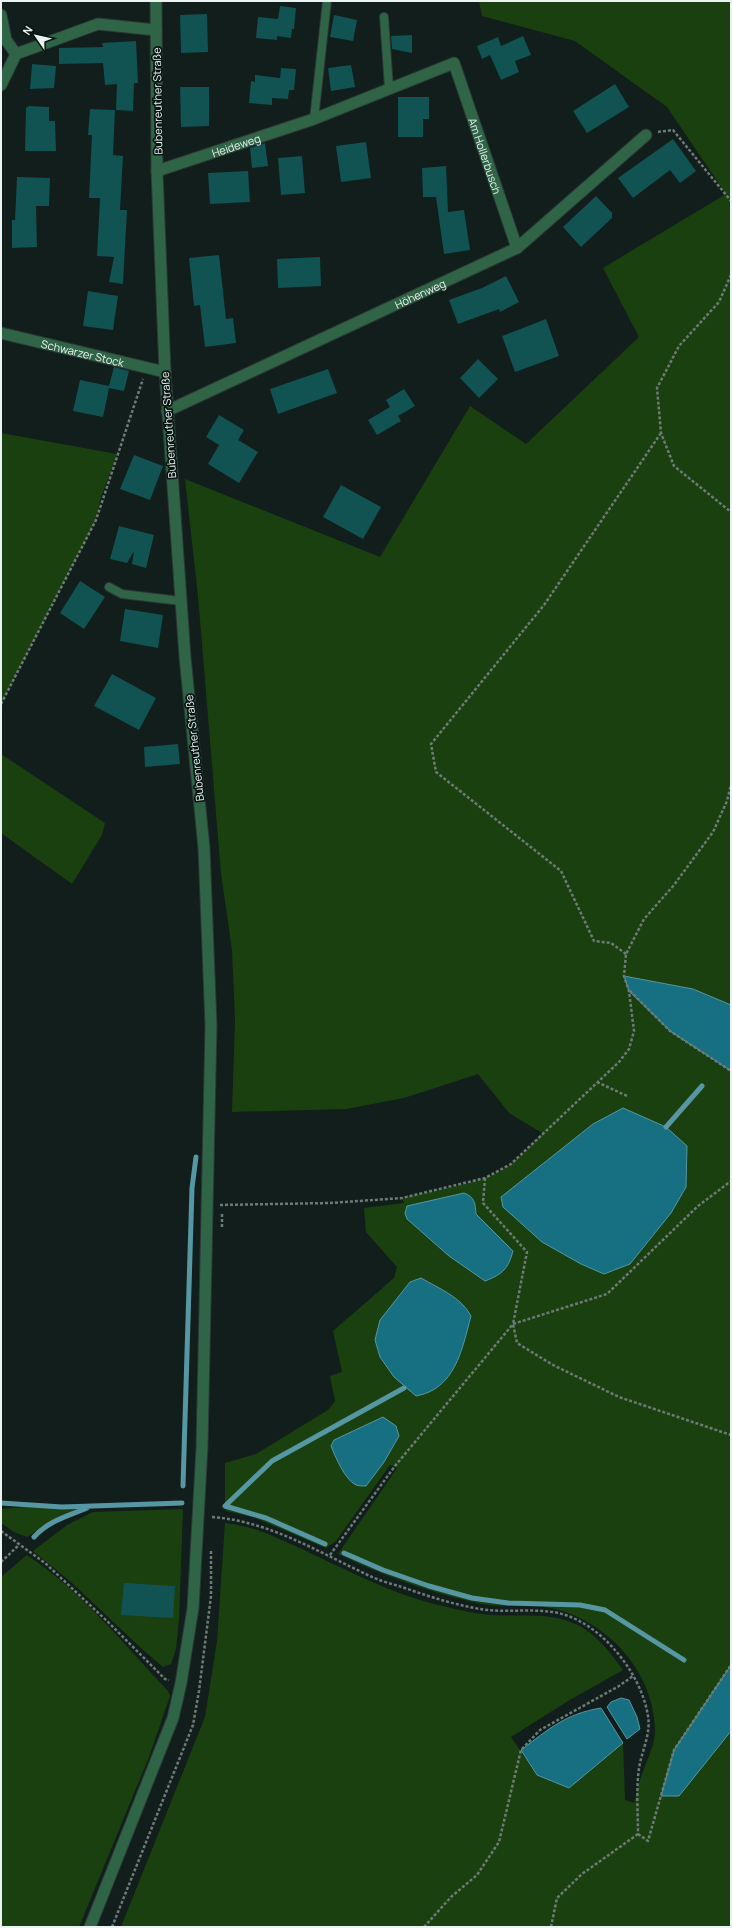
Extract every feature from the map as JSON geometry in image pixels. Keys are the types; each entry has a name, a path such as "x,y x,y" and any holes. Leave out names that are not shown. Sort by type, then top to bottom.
{"street":[{"name":"Bubenreuther Straße","path":"90,1927 173,1718 181,1683 193,1608 202,1446 211,1025 204,848 181,601 167,411 157,171 156,1"},
{"path":"1,15 6,40 16,54"},
{"path":"1,85 16,54 98,24 156,30"},
{"name":"Heideweg","path":"157,171 314,119 454,62"},
{"name":"Am Hollerbusch","path":"454,62 517,248"},
{"name":"Höhenweg","path":"167,411 517,248 646,134"},
{"name":"Schwarzer Stock","path":"1,333 165,372"}],"lane":[{"path":"314,119 327,1"},
{"path":"384,17 390,88"},
{"path":"109,587 122,594 181,601"}],"path":[{"path":"646,134 673,130 731,201"},
{"path":"731,275 719,302 679,346 657,388 661,433 674,466 731,512"},
{"path":"1,704 96,520 122,447 147,367"},
{"path":"626,954 610,943 594,941 561,871 436,772 431,744 544,605 661,433"},
{"path":"222,1205 330,1203 402,1198 485,1178 511,1164 619,1062 629,1049 634,1031 630,991 624,976 626,954 644,919 674,885 713,832 727,801 731,785"},
{"path":"630,991 670,1031 731,1071"},
{"path":"597,1082 627,1096"},
{"path":"485,1178 482,1203 527,1252 513,1324 517,1343 553,1365 619,1397 731,1435"},
{"path":"330,1555 395,1466 513,1324 607,1294 698,1206 731,1181"},
{"path":"212,1517 226,1518 265,1527 330,1555 371,1576 449,1603 488,1610 555,1612 573,1619 598,1633 621,1657 633,1676 644,1700 648,1716 649,1732 639,1768 638,1834"},
{"path":"1,1531 45,1563 107,1621 165,1679 181,1683"},
{"path":"1,1562 19,1545"},
{"path":"638,1834 648,1841 674,1750 731,1665"},
{"path":"424,1927 451,1897 477,1875 499,1842 521,1750 540,1730 619,1686 633,1676"},
{"path":"551,1927 557,1898 582,1874 638,1834"}],"green space":[{"path":"479,1 731,1 731,1005 693,989 624,976 710,1059 731,1071 731,1664 674,1750 726,1738 731,1731 731,1927 121,1927 205,1717 217,1641 225,1523 247,1527 266,1533 396,1592 427,1602 476,1613 541,1616 561,1619 579,1626 594,1636 623,1670 568,1701 511,1737 537,1775 569,1788 623,1743 625,1800 634,1803 641,1776 654,1742 655,1728 652,1707 646,1686 636,1668 623,1651 608,1636 590,1624 571,1614 551,1608 481,1604 444,1595 390,1577 338,1554 397,1468 390,1465 336,1541 326,1548 253,1517 226,1511 225,1506 225,1463 256,1454 328,1410 335,1401 330,1376 342,1372 333,1331 394,1278 397,1267 366,1232 364,1208 404,1203 402,1198 459,1186 501,1171 523,1153 542,1133 509,1113 478,1074 404,1098 346,1109 232,1112 235,1020 232,950 221,873 198,596 185,479 380,557 470,406 526,444 639,337 603,268 726,194 667,107 575,41 482,16","holes":["623,1108 686,1187 671,1213 630,1264 604,1274 581,1264 542,1242 564,1147 593,1124","464,1193 470,1196 474,1201 476,1214 513,1251 485,1281 449,1256 407,1219","421,1278 456,1299 467,1309 471,1316 461,1354 375,1340 380,1320","383,1417 384,1462 360,1428"]},
{"path":"1,433 117,454 100,500 96,520 1,704"},
{"path":"1,754 105,823 102,835 72,884 1,833"},
{"path":"37,1506 92,1506 49,1523 27,1537 14,1532 1,1523 1,1509"},
{"path":"183,1509 179,1619 176,1649 171,1664 163,1667 71,1582 33,1551 67,1525 93,1512"},
{"path":"27,1555 47,1569 84,1601 168,1691 170,1696 149,1757 79,1927 1,1927 1,1577"}],"water":[{"path":"624,976 693,989 731,1005 731,1071 670,1031 629,991"},
{"path":"623,1108 666,1127 687,1146 686,1187 671,1213 630,1264 604,1274 581,1264 542,1242 503,1207 501,1197 593,1124"},
{"path":"464,1193 470,1196 474,1201 476,1214 513,1251 507,1267 496,1276 485,1281 449,1256 407,1219 405,1213 407,1206"},
{"path":"421,1278 456,1299 467,1309 471,1316 460,1354 448,1377 440,1385 429,1392 416,1396 394,1377 380,1357 375,1340 380,1320 410,1282"},
{"path":"383,1417 396,1426 399,1436 384,1462 366,1486 356,1485 344,1473 331,1446 334,1440"},
{"path":"731,1665 731,1731 679,1796 661,1796 674,1750"},
{"path":"621,1698 629,1700 637,1717 640,1729 627,1739 607,1707 611,1702"},
{"path":"601,1708 623,1743 569,1788 537,1775 521,1750 549,1729 567,1718"}],"building":[{"path":"280,6 296,8 294,29 292,29 291,38 277,36 277,40 256,38 258,17 278,19"},
{"path":"207,14 208,52 181,53 180,15"},
{"path":"334,15 357,20 353,41 330,37"},
{"path":"412,35 412,53 392,49 391,36"},
{"path":"523,36 531,55 515,61 519,72 501,80 490,55 482,59 477,46 498,37 501,46"},
{"path":"136,41 138,83 134,83 133,111 116,110 117,84 105,85 103,63 59,64 59,48 103,47 102,43"},
{"path":"32,64 56,66 54,88 30,89"},
{"path":"351,65 355,87 331,91 328,68"},
{"path":"281,68 296,69 294,90 289,90 288,99 272,98 272,105 249,103 251,81 255,82 255,75 280,78"},
{"path":"615,84 629,107 587,133 573,111"},
{"path":"180,87 209,87 209,126 181,127"},
{"path":"398,97 429,97 429,119 423,119 423,137 398,137"},
{"path":"29,106 49,107 49,121 55,121 56,151 25,151 26,108"},
{"path":"90,109 115,110 113,155 123,156 120,210 127,210 123,284 109,282 114,257 97,256 100,198 89,198 92,135 88,135"},
{"path":"673,139 696,171 680,183 670,170 633,198 618,178"},
{"path":"366,142 371,178 341,182 336,146"},
{"path":"265,143 268,166 252,168 250,148"},
{"path":"302,156 305,193 281,195 278,158"},
{"path":"446,166 448,212 464,210 470,250 444,254 436,197 423,197 422,168"},
{"path":"248,171 250,202 210,204 208,173"},
{"path":"17,177 50,178 49,206 36,206 37,247 12,248 12,220 15,220"},
{"path":"596,196 612,213 612,218 581,247 563,227"},
{"path":"219,255 226,319 233,318 236,343 205,347 200,305 194,306 189,258"},
{"path":"320,257 321,286 278,288 277,259"},
{"path":"506,276 519,302 500,312 499,309 458,324 449,300 482,288"},
{"path":"88,291 118,296 113,330 83,326"},
{"path":"546,319 559,356 515,372 502,336"},
{"path":"478,359 498,379 479,398 460,378"},
{"path":"114,367 129,371 124,391 109,388 103,417 73,411 80,380 109,386"},
{"path":"328,369 337,393 278,414 270,389"},
{"path":"404,389 415,406 398,416 401,421 377,435 368,420 390,407 386,400"},
{"path":"219,415 244,430 238,440 258,452 239,483 208,464 219,445 206,437"},
{"path":"134,455 163,466 150,500 120,489"},
{"path":"341,485 381,507 363,539 323,517"},
{"path":"119,526 154,535 146,568 132,564 134,551 127,563 110,559"},
{"path":"80,581 105,597 84,629 60,613"},
{"path":"125,609 163,615 158,648 120,641"},
{"path":"112,674 156,698 139,730 94,706"},
{"path":"178,744 180,764 145,767 144,747"},
{"path":"124,1583 175,1586 173,1618 121,1615"}],"waterway":[{"path":"666,1127 702,1086"},
{"path":"183,1486 192,1188 196,1157"},
{"path":"225,1506 272,1461 404,1388"},
{"path":"1,1503 62,1507 182,1503"},
{"path":"225,1506 266,1518 325,1544"},
{"path":"34,1537 52,1523 87,1508"},
{"path":"344,1553 383,1570 429,1586 472,1598 508,1603 580,1605 605,1610 684,1660"}]}
